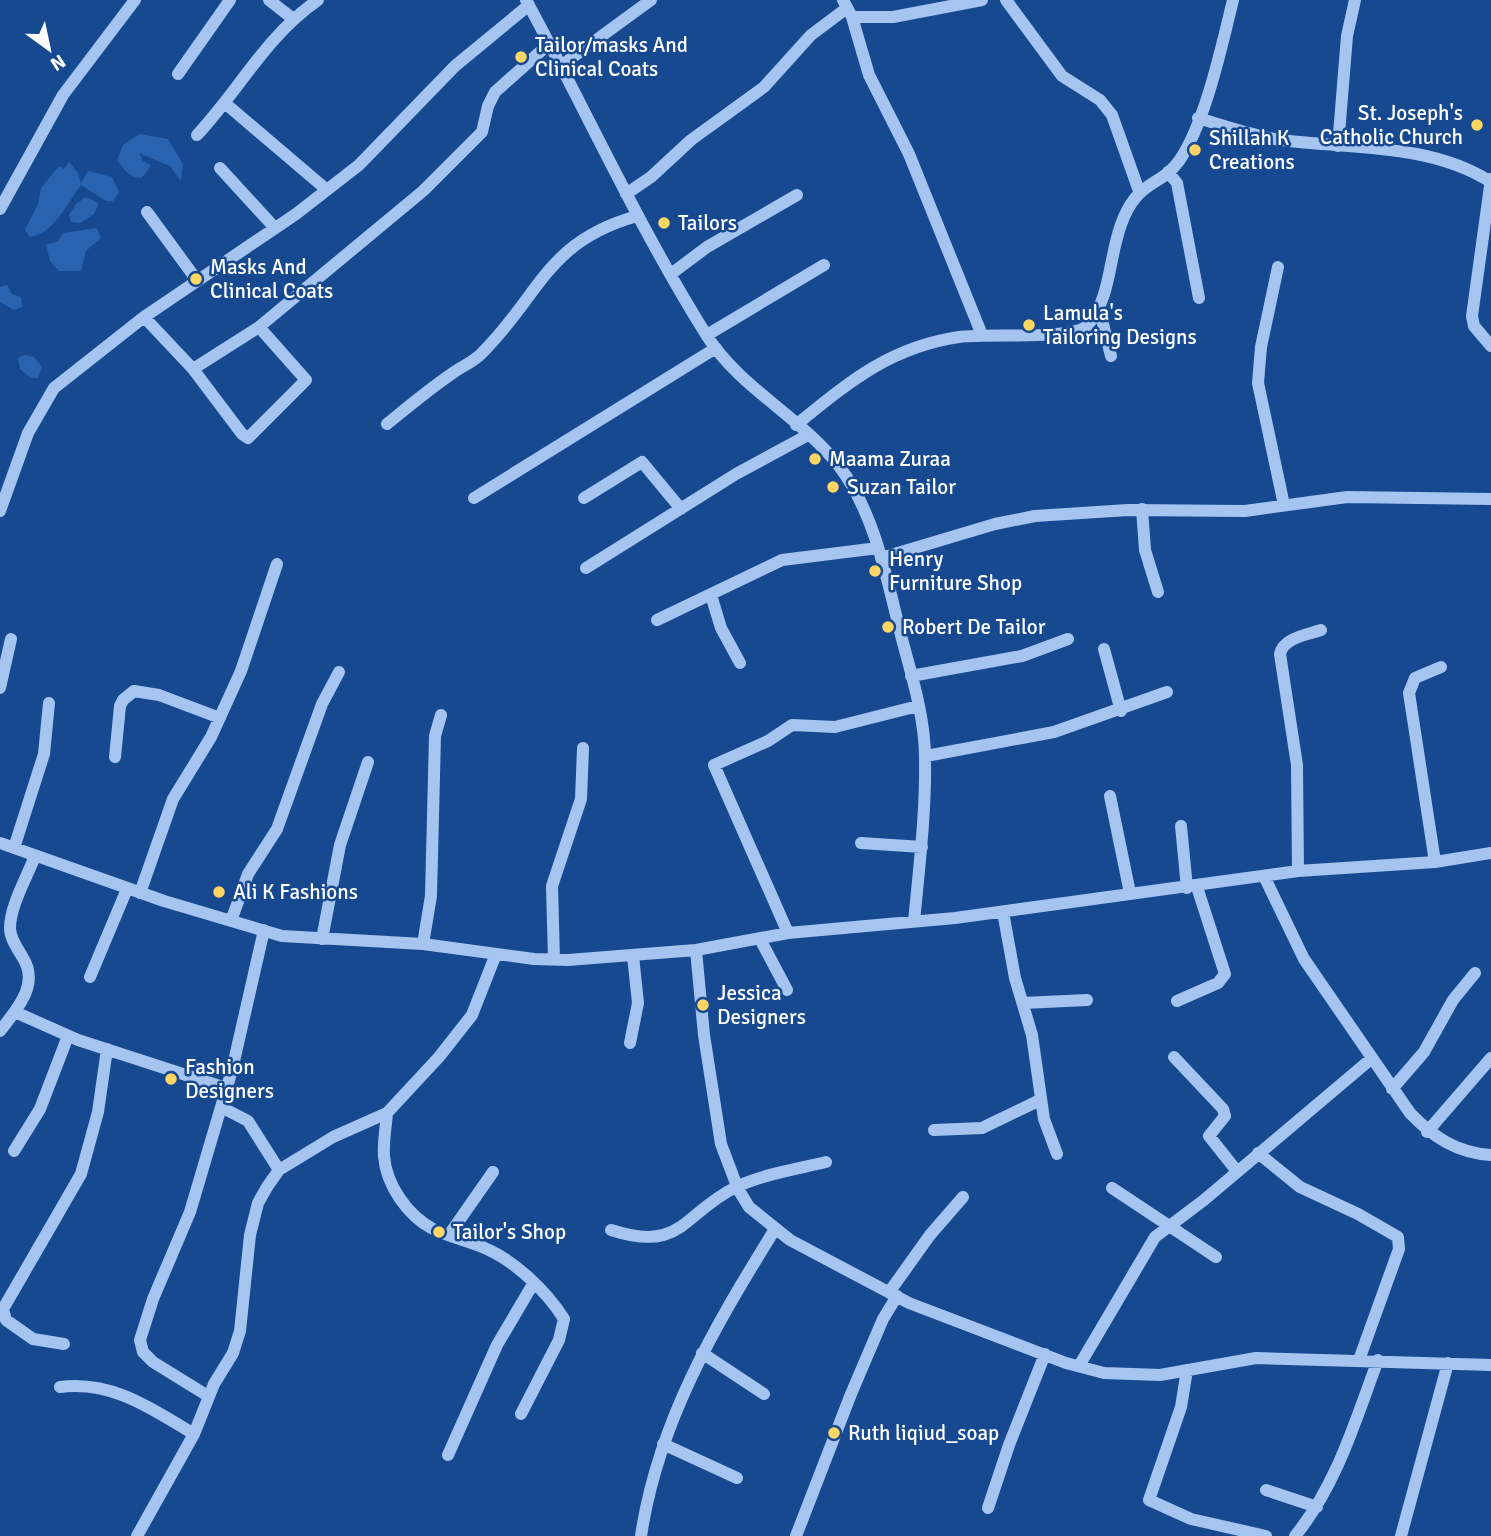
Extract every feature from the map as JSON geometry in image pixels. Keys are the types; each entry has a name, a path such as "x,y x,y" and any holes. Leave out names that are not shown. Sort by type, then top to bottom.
{"street":[{"path":"0,209 57,103 135,0"},
{"path":"178,74 230,0"},
{"path":"270,0 292,18"},
{"path":"197,135 226,104 261,53 292,18 318,0"},
{"path":"562,65 652,0"},
{"path":"626,194 651,177 691,140 764,87 811,35 847,8 893,17 982,0"},
{"path":"1006,0 1062,76 1106,106 1123,140 1139,191"},
{"path":"796,425 894,354 934,342 982,335 1073,334 1087,327 1097,313 1123,219 1139,191 1168,172 1180,160 1215,70 1233,0"},
{"path":"1338,146 1346,36 1355,0"},
{"path":"0,511 28,433 46,398 72,372 196,279 275,228 367,158 455,66 527,3 562,65 637,215 707,335 716,348 839,466 863,507 879,553 911,676 926,756 922,847 914,922"},
{"path":"847,8 869,75 909,154 982,335"},
{"path":"193,369 259,327 295,294 372,236 482,132 488,106 495,92 550,43"},
{"path":"226,104 327,190"},
{"path":"1198,118 1263,137 1444,160 1491,180 1472,316 1474,326 1491,346"},
{"path":"220,168 275,228"},
{"path":"1168,172 1177,183 1199,298"},
{"path":"671,274 707,247 797,195"},
{"path":"147,212 196,279"},
{"path":"387,424 424,393 480,355 544,275 577,241 611,223 637,215"},
{"path":"707,335 824,265"},
{"path":"1278,267 1261,347 1258,383 1284,505"},
{"path":"1097,313 1102,320 1111,356"},
{"path":"144,317 193,369 242,434 248,438 306,380 259,327"},
{"path":"474,498 716,348"},
{"path":"586,568 808,435"},
{"path":"584,498 642,462 681,509"},
{"path":"657,620 782,561 879,553 1016,519 1142,509 1245,511 1347,497 1491,499"},
{"path":"1142,509 1145,550 1157,592"},
{"path":"90,977 134,891 173,799 220,718 241,671 278,564"},
{"path":"711,595 718,621 740,663"},
{"path":"1298,871 1297,765 1280,654 1287,642 1321,630"},
{"path":"0,688 10,639"},
{"path":"911,676 1022,656 1068,639"},
{"path":"1104,649 1121,711"},
{"path":"1435,862 1409,693 1415,678 1441,667"},
{"path":"231,921 248,874 277,829 322,704 339,672"},
{"path":"115,757 120,706 122,700 134,691 159,695 220,718"},
{"path":"926,756 1054,732 1121,711 1167,692"},
{"path":"14,848 41,766 49,703"},
{"path":"788,933 714,765 768,741 792,725 835,726 918,706"},
{"path":"423,944 431,896 435,736 441,715"},
{"path":"554,960 550,897 553,874 582,799 583,748"},
{"path":"321,939 340,845 368,762"},
{"path":"1110,796 1130,893"},
{"path":"1177,1001 1218,982 1225,974 1192,887 1181,826"},
{"path":"0,843 134,891 264,930 321,939 423,944 554,960 696,950 788,933 1003,912 1298,871 1435,862 1491,853"},
{"path":"861,843 922,847"},
{"path":"0,1031 15,1012 30,982 26,963 10,931 11,919 35,856"},
{"path":"1264,876 1304,959 1392,1089 1427,1132 1458,1150 1491,1155"},
{"path":"1003,912 1032,1035 1040,1100 1047,1131 1057,1154"},
{"path":"208,1396 153,1362 143,1352 140,1340 153,1299 190,1212 226,1088 264,930"},
{"path":"760,939 787,990"},
{"path":"696,950 704,1035 722,1144 737,1187 749,1207 775,1229 893,1294 944,1318 1079,1366 1132,1376 1187,1370 1242,1358 1491,1365"},
{"path":"137,1536 194,1434 208,1396 233,1353 240,1331 258,1203 279,1170 333,1137 387,1112 439,1057 472,1015 496,954"},
{"path":"630,1043 638,1003 633,956"},
{"path":"1392,1089 1424,1052 1453,1000 1475,973"},
{"path":"1023,1003 1087,1000"},
{"path":"15,1012 68,1036 226,1088"},
{"path":"14,1151 40,1110 68,1036"},
{"path":"64,1345 25,1335 6,1320 3,1309 81,1174 100,1105 107,1049"},
{"path":"1174,1057 1223,1109 1226,1116 1209,1136 1236,1170"},
{"path":"1427,1132 1491,1058"},
{"path":"1079,1366 1155,1237 1172,1226 1371,1059"},
{"path":"934,1130 982,1128 1040,1100"},
{"path":"220,1107 248,1121 279,1170"},
{"path":"387,1112 384,1156 398,1196 418,1219 449,1235 491,1250 533,1284 560,1313 565,1325 521,1414"},
{"path":"1258,1153 1300,1187 1358,1214 1398,1237 1399,1249 1359,1360"},
{"path":"611,1230 648,1238 665,1236 737,1187 826,1162"},
{"path":"449,1235 493,1172"},
{"path":"1112,1188 1216,1257"},
{"path":"796,1536 893,1294 930,1235 964,1196"},
{"path":"641,1536 663,1444 679,1398 725,1310 775,1229"},
{"path":"448,1455 497,1345 533,1284"},
{"path":"702,1353 765,1394"},
{"path":"988,1508 1009,1445 1045,1354"},
{"path":"1295,1536 1329,1488 1378,1360"},
{"path":"1401,1536 1448,1363"},
{"path":"1187,1370 1181,1407 1149,1500 1191,1519 1266,1536"},
{"path":"60,1387 72,1385 130,1395 194,1434"},
{"path":"663,1444 737,1478"},
{"path":"1266,1490 1318,1507"}],"shaded area":[{"path":"139,134 168,139 183,164 181,181 170,166 139,153 143,161 151,165 142,178 130,175 125,170 117,160 123,145"},
{"path":"69,162 78,173 81,183 88,171 112,177 119,192 113,201 106,201 81,185 53,224 47,230 30,237 25,230 38,204 41,188 59,166 64,169"},
{"path":"86,197 99,203 94,214 80,223 71,222 69,215 76,204"},
{"path":"97,228 101,238 86,251 81,271 59,271 50,261 46,245 58,241 63,233"},
{"path":"7,285 12,294 21,297 22,307 14,310 0,302 0,287"},
{"path":"24,355 34,357 42,367 38,378 31,378 20,369 18,358"}],"place":[{"name":"Tailor/masks And Clinical Coats","path":"521,57"},
{"name":"St. Joseph's Catholic Church","path":"1477,125"},
{"name":"Shillah K Creations","path":"1195,150"},
{"name":"Tailors","path":"664,223"},
{"name":"Masks And Clinical Coats","path":"196,279"},
{"name":"Lamula's Tailoring Designs","path":"1029,325"},
{"name":"Maama Zuraa","path":"815,459"},
{"name":"Suzan Tailor","path":"833,487"},
{"name":"Henry Furniture Shop","path":"875,571"},
{"name":"Robert De Tailor","path":"888,627"},
{"name":"Ali K Fashions","path":"219,892"},
{"name":"Jessica Designers","path":"703,1005"},
{"name":"Fashion Designers","path":"171,1079"},
{"name":"Tailor's Shop","path":"439,1232"},
{"name":"Ruth liqiud_soap","path":"834,1433"}]}
